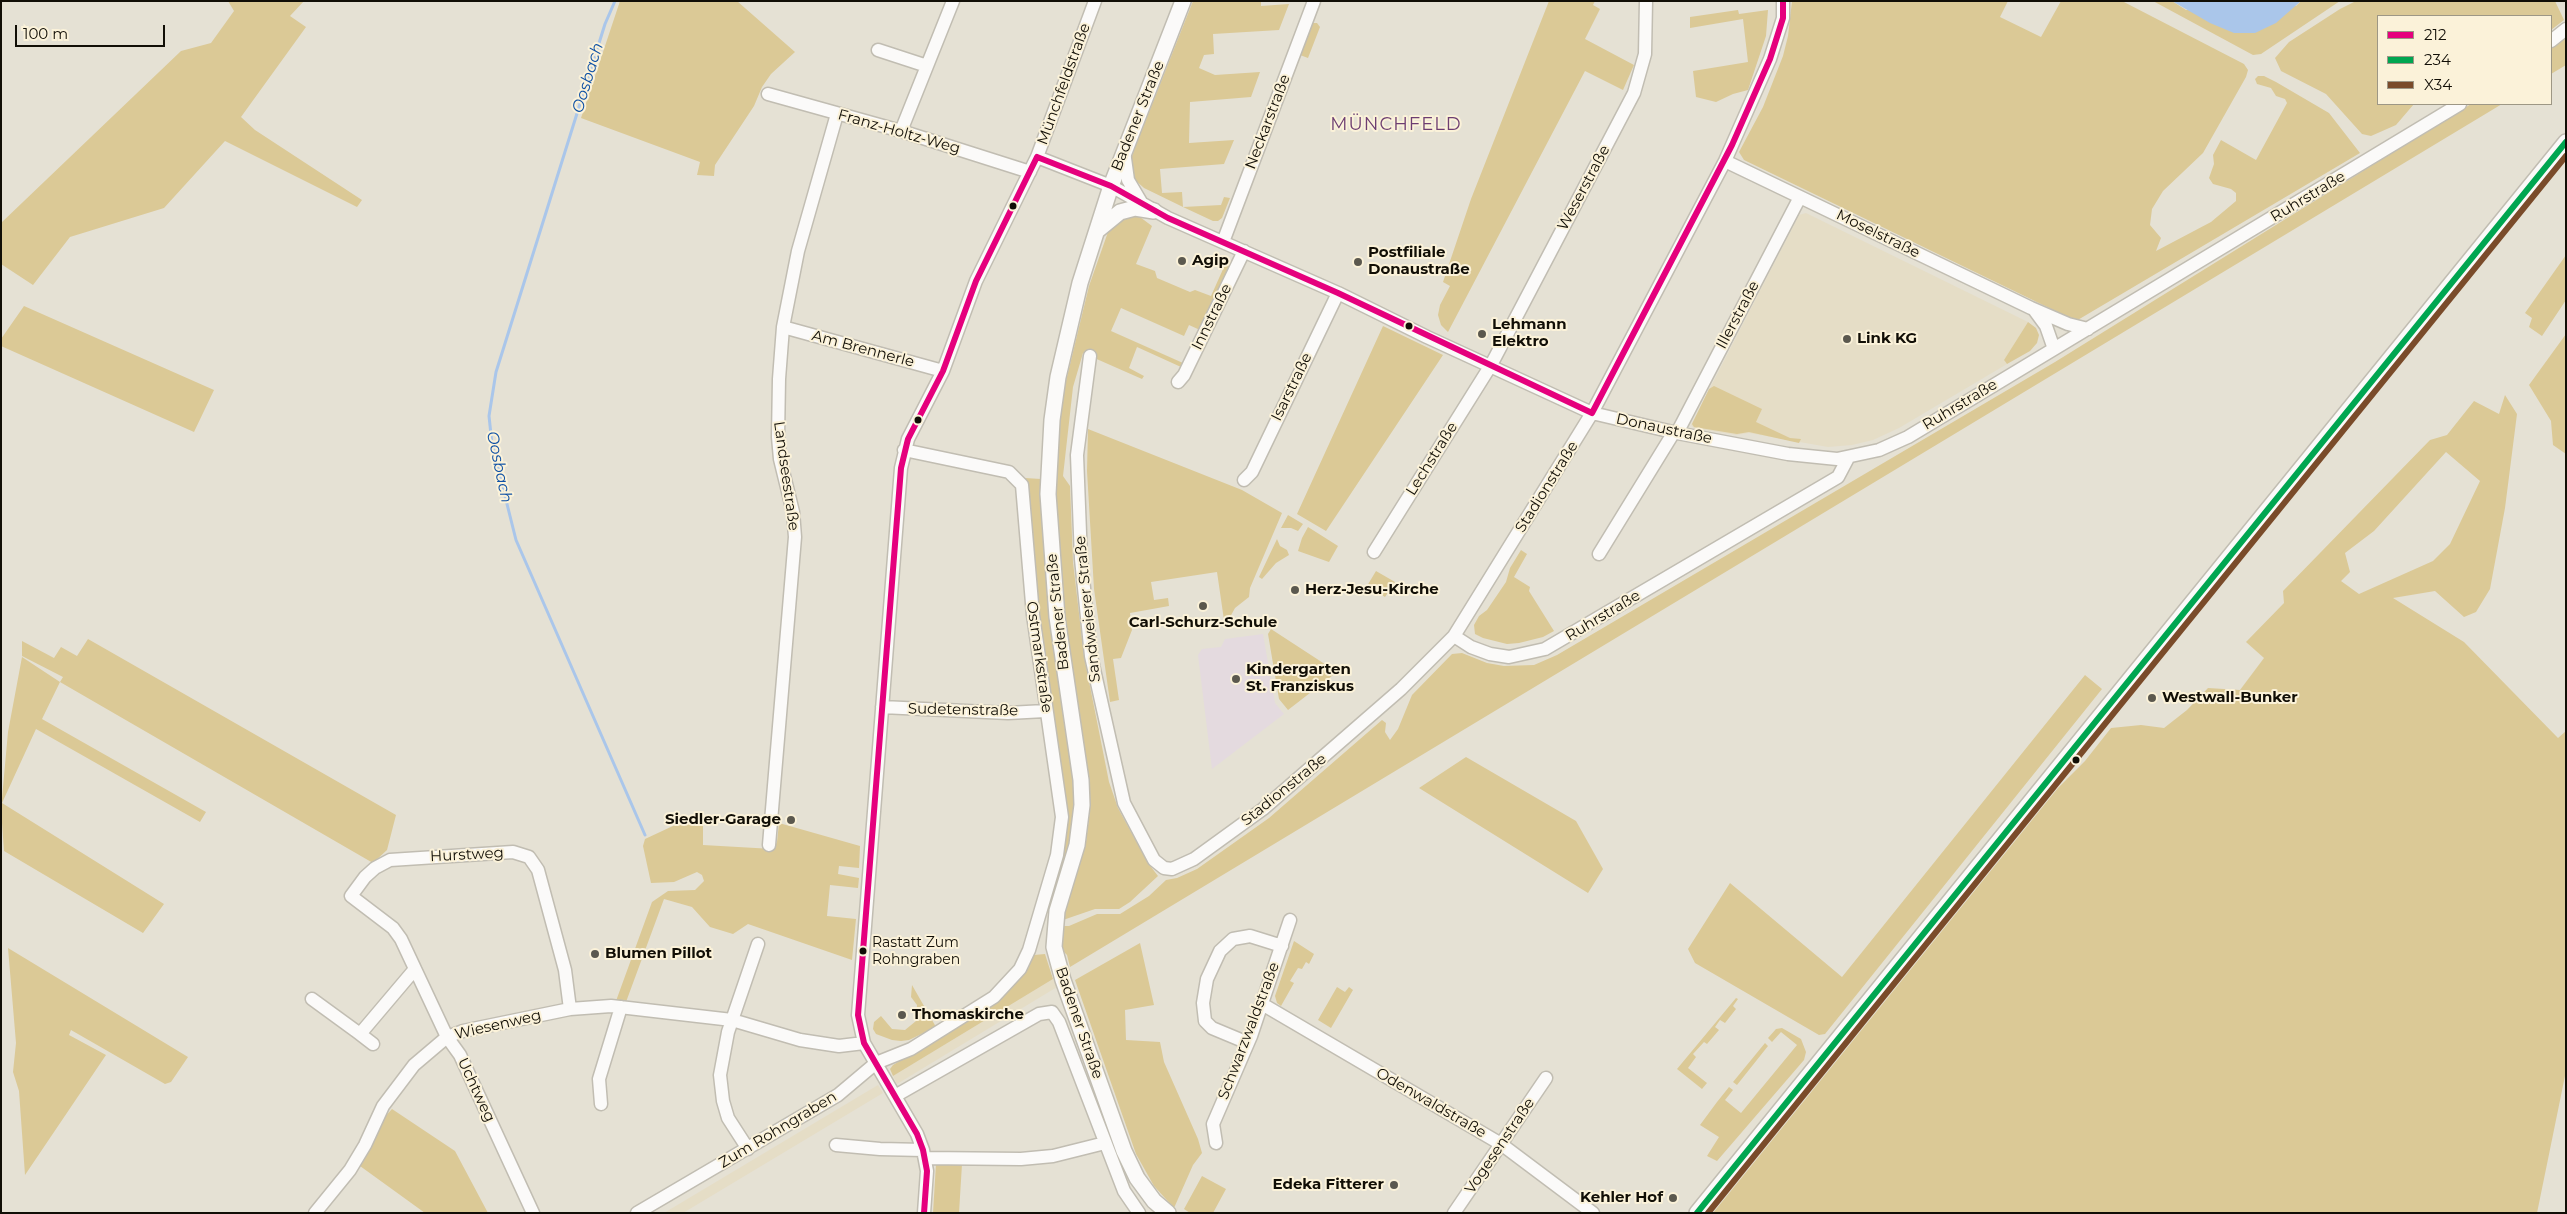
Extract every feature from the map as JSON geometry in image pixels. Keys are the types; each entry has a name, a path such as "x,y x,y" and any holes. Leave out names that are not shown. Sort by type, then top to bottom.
{"main road":[{"name":"Badener Straße","path":"1168,1213 1154,1201 1137,1178 1124,1151 1063,980 1054,947 1057,911 1077,845 1082,805 1081,780 1062,654 1053,578 1048,494 1058,377 1067,331 1111,186 1183,1"},
{"path":"1697,1213 2566,142"},
{"path":"1096,233 1108,220 1120,212 1135,208 1148,208"}],"street":[{"path":"901,131 953,1"},
{"name":"Münchfeldstraße","path":"924,1154 917,1134 864,1043 860,1033 858,1004 904,450 943,370 976,281 1037,157 1095,1"},
{"name":"Neckarstraße","path":"1222,242 1314,1"},
{"name":"Weserstraße","path":"1491,365 1634,93 1646,54 1646,1"},
{"name":"Stadionstraße","path":"1172,869 1194,860 1270,803 1401,689 1454,636 1592,413 1725,161 1770,59 1783,18 1783,1"},
{"path":"2552,40 2566,29"},
{"path":"878,50 927,66"},
{"name":"Franz-Holtz-Weg","path":"768,94 901,131 1030,172"},
{"name":"Ruhrstraße","path":"1454,636 1471,647 1490,654 1509,657 1545,649 1838,477 1848,458 1895,444 2458,105"},
{"name":"Landseestraße","path":"769,845 795,537 793,512 780,459 778,437 779,379 783,327 798,251 837,114"},
{"path":"1124,151 1128,180 1148,208"},
{"path":"1037,157 1111,186"},
{"name":"Moselstraße","path":"1725,161 2032,308 2068,324 2088,329"},
{"name":"Donaustraße","path":"1111,186 1148,208 1338,293 1427,337 1592,413 1675,432 1811,457 1848,458"},
{"name":"Illerstraße","path":"1599,554 1675,432 1800,197"},
{"name":"Innstraße","path":"1178,382 1184,376 1244,251"},
{"name":"Isarstraße","path":"1244,480 1252,472 1338,293"},
{"name":"Moselstraße","path":"2032,308 2041,316 2054,349"},
{"name":"Am Brennerle","path":"783,327 943,370"},
{"name":"Sandweierer Straße","path":"1090,356 1080,423 1077,464 1081,559 1091,656 1124,803 1154,860 1164,868 1172,869"},
{"name":"Lechstraße","path":"1374,552 1491,365"},
{"name":"Ostmarkstraße","path":"904,450 1009,472 1019,480 1022,489 1028,574 1045,711 1062,817 1057,855 1029,950"},
{"name":"Sudetenstraße","path":"882,707 991,712 1045,711"},
{"name":"Hurstweg","path":"352,896 365,877 375,868 390,860 514,852 528,857 535,863 540,878 565,970 570,1009"},
{"name":"Uchtweg","path":"352,896 392,928 401,939 448,1037 460,1055 533,1213"},
{"name":"Schwarzwaldstraße","path":"1216,1143 1213,1124 1248,1043 1290,920"},
{"path":"1248,1043 1212,1028 1205,1021 1203,1003 1207,979 1220,951 1233,939 1250,936 1282,946"},
{"path":"748,1149 728,1118 723,1101 720,1075 732,1020 758,944"},
{"name":"Zum Rohngraben","path":"637,1213 838,1094 876,1063 911,1049 994,996 1020,970 1029,950"},
{"path":"360,1034 415,969"},
{"path":"312,999 373,1044"},
{"name":"Odenwaldstraße","path":"1262,1004 1501,1144 1593,1213"},
{"path":"601,1104 599,1079 620,1007"},
{"name":"Wiesenweg","path":"315,1213 350,1170 365,1146 383,1106 414,1065 448,1037 462,1030 570,1009 620,1007 732,1020 800,1040 840,1046 864,1043"},
{"path":"895,1096 1039,1014 1052,1012 1056,1016 1124,1191 1139,1213"},
{"name":"Vogesenstraße","path":"1454,1213 1546,1078"},
{"path":"836,1145 924,1154 1021,1159 1053,1156 1105,1143"},
{"path":"924,1154 926,1180 924,1213"}],"shaded area":[{"path":"228,1 304,1 290,16 306,27 241,117 255,130 362,200 357,207 225,141 164,208 70,237 33,285 1,264 1,223 181,51 211,43 234,11"},
{"path":"620,1 737,1 795,52 771,74 762,87 754,106 715,165 714,176 697,175 700,162 581,118"},
{"path":"1193,1 1261,1 1261,6 1289,4 1279,30 1213,34 1214,54 1204,55 1199,68 1215,75 1260,72 1251,97 1190,102 1189,143 1234,140 1224,164 1160,169 1162,193 1182,192 1183,207 1144,188 1135,180 1131,169 1131,159"},
{"path":"1549,1 1595,1 1593,5 1600,9 1585,39 1634,65 1623,90 1585,71 1448,332 1441,325 1438,315 1440,305 1450,286 1443,282 1471,199"},
{"path":"1792,1 2008,1 2000,17 2041,37 2061,1 2122,1 2244,64 2248,70 2246,77 2203,153 2163,191 2152,209 2150,225 2161,238 2156,251 2211,222 2236,201 2236,193 2231,189 2213,184 2209,178 2214,164 2213,155 2221,140 2256,160 2287,103 2285,99 2276,96 2271,88 2257,84 2255,79 2258,76 2264,76 2276,82 2329,113 2360,153 2076,321 1744,160 1739,152 1763,107 1783,56 1788,36"},
{"path":"2153,1 2172,1 2186,10 2296,6 2301,1 2340,1 2261,54 2253,55"},
{"path":"2356,1 2555,1 2564,20 2552,29 2552,15 2377,15 2377,105 2413,105 2396,125 2371,136 2362,134 2326,94 2281,71 2275,58 2289,42 2340,9"},
{"path":"1738,10 1739,14 1768,10 1766,36 1748,90 1733,94 1716,102 1696,97 1693,71 1748,62 1743,19 1690,28 1690,17"},
{"path":"1313,23 1317,23 1320,27 1308,58 1300,55"},
{"path":"2566,36 2566,65 2552,73 2552,48"},
{"path":"2469,105 2500,105 1070,967 1067,955 1063,951 1063,926 1069,926 1097,914 1120,914 1149,896 1166,880 1177,878 1197,869 1269,818 1382,720 1386,723 1385,732 1390,740 1398,729 1412,695 1452,654 1462,653 1487,663 1504,666 1534,665 1557,655 2055,362"},
{"path":"1224,197 1230,198 1222,218 1218,221 1213,221 1183,207 1221,205"},
{"path":"1806,213 2028,322 2004,360 2007,364 1899,428 1873,440 1852,445 1828,447 1749,433 1736,435 1694,428 1691,425 1799,215"},
{"path":"1133,216 1140,217 1152,226 1136,264 1155,271 1157,278 1190,292 1195,290 1211,296 1228,258 1231,263 1200,330 1189,325 1184,336 1121,308 1111,331 1183,363 1181,367 1137,347 1129,368 1144,376 1142,379 1083,353 1073,387 1063,476 1070,486 1073,562 1084,656 1109,782 1118,808 1148,863 1158,876 1130,902 1119,909 1095,909 1063,920 1086,842 1090,809 1089,783 1062,606 1055,478 1058,436 1065,385 1089,286 1108,232 1119,219"},
{"path":"2566,255 2566,300 2542,336 2529,327 2532,318 2525,313"},
{"path":"24,306 214,390 194,432 1,346 1,339"},
{"path":"2028,322 2036,328 2039,335 2037,343 2030,351 2007,364 2004,360"},
{"path":"1383,326 1443,355 1326,531 1297,514"},
{"path":"2566,334 2566,454 2553,445 2551,421 2529,385"},
{"path":"1714,386 1762,409 1756,422 1790,438 1801,439 1799,443 1749,432 1737,434 1694,427 1692,424 1709,389"},
{"path":"2505,395 2517,414 2505,508 2490,589 2476,612 2464,617 2435,591 2393,598 2464,642 2558,738 2566,731 2566,1071 2537,1213 1713,1213 2058,788 2085,761 2111,728 2141,725 2164,728 2187,710 2208,688 2240,690 2264,658 2246,642 2284,603 2283,591 2430,440 2447,435 2474,401 2499,414","holes":["2446,452 2480,481 2450,544 2433,561 2359,594 2341,581 2350,572 2345,553 2374,531"]},
{"path":"1088,429 1242,490 1282,513 1250,588 1249,597 1235,608 1229,619 1224,620 1217,572 1151,582 1154,600 1168,598 1169,606 1130,613 1132,630 1121,658 1113,659 1119,700 1110,702 1094,589 1087,471"},
{"path":"1025,478 1041,479 1047,595 1075,792 1070,841 1049,913 1046,912 1065,841 1068,814 1036,596"},
{"path":"1288,515 1303,524 1298,531 1291,528 1281,528"},
{"path":"1308,527 1338,546 1329,562 1298,551"},
{"path":"1277,539 1280,546 1287,550 1289,555 1276,563 1262,579 1259,577"},
{"path":"1521,550 1527,554 1514,577 1530,587 1529,591 1554,631 1543,637 1519,643 1507,644 1483,638 1475,634 1474,625 1506,582 1510,568"},
{"path":"1376,571 1395,582 1385,597 1367,586"},
{"path":"1271,629 1337,672 1288,710 1279,699 1268,634"},
{"name":"Kindergarten St. Franziskus","path":"1263,634 1275,703 1284,714 1212,769 1198,655 1202,649 1221,647 1225,639"},
{"path":"88,639 396,815 387,850 373,863 60,682 63,677 22,656 22,641 54,658 61,647 77,656"},
{"path":"22,657 60,682 42,719 206,812 200,822 36,729 2,803 164,904 143,933 4,851 1,809 8,732"},
{"path":"2085,675 2102,689 1825,1034 1819,1035 1695,963 1688,949 1730,883 1842,977"},
{"path":"1466,757 1576,821 1603,869 1588,893 1419,788"},
{"path":"703,812 703,845 773,849 777,842 779,823 860,846 859,868 839,866 838,874 859,878 858,888 830,885 827,916 856,919 852,960 748,924 733,934 710,927 692,907 664,899 626,1002 616,1001 652,902 668,891 695,890 704,881 702,875 697,872 674,882 651,883 643,846 645,839"},
{"path":"1294,941 1314,954 1309,964 1306,962 1302,969 1298,968 1290,981 1294,983 1281,1006 1277,1003 1275,996"},
{"path":"1140,943 1154,1005 1125,1010 1126,1040 1160,1042 1164,1062 1198,1139 1202,1153 1193,1165 1174,1208 1154,1186 1136,1154 1075,980"},
{"path":"8,948 188,1057 171,1082 165,1084 71,1030 69,1035 106,1055 25,1175 19,1091 13,1072 16,1043"},
{"path":"1045,954 1053,979 893,1076 890,1069 893,1065 1003,997 1028,969 1034,955"},
{"path":"1053,979 1057,987 897,1084 893,1076"},
{"path":"912,985 936,1027 909,1040 901,1041 876,1034 873,1029 874,1022 881,1016 892,1029 905,1030 916,1021 917,1005 911,997"},
{"path":"1337,987 1345,992 1349,987 1353,990 1331,1028 1318,1020"},
{"path":"1736,998 1738,999 1733,1006 1736,1009 1725,1023 1720,1020 1715,1027 1719,1030 1707,1044 1704,1042 1693,1054 1696,1057 1688,1068 1707,1083 1702,1089 1677,1069"},
{"path":"1782,1028 1801,1039 1806,1052 1804,1060 1717,1161 1707,1156 1719,1137 1700,1125 1729,1087 1733,1090 1725,1100 1741,1113 1797,1045 1781,1032 1772,1042 1768,1038 1776,1029"},
{"path":"1765,1043 1768,1046 1737,1085 1733,1082"},
{"path":"878,1085 883,1093 683,1213 664,1213"},
{"path":"392,1109 455,1151 488,1213 425,1213 360,1166 380,1122"},
{"path":"936,1164 962,1164 959,1213 933,1213"},
{"path":"1202,1176 1226,1189 1213,1213 1190,1213 1184,1209"}],"water":[{"path":"2172,1 2301,1 2276,23 2255,33 2234,33 2210,23"}],"waterway":[{"name":"Oosbach","path":"615,1 605,24 496,372 489,416 492,444 516,540 645,835"}],"transit line":[{"name":"212","path":"1592,413 1732,145 1770,59 1783,18 1783,1"},
{"name":"234","path":"1697,1213 2566,142"},
{"name":"X34","path":"1708,1213 2566,156"},
{"name":"212","path":"1037,157 1111,186 1168,218 1338,293 1592,413"},
{"name":"212","path":"924,1213 927,1171 923,1150 917,1134 864,1043 858,1015 901,468 908,439 943,371 976,281 1037,157"}],"place":[{"name":"Agip","path":"1182,261"},
{"name":"Postfiliale Donaustraße","path":"1358,262"},
{"name":"Lehmann Elektro","path":"1482,334"},
{"name":"Link KG","path":"1847,339"},
{"name":"Herz-Jesu-Kirche","path":"1295,590"},
{"name":"Carl-Schurz-Schule","path":"1203,606"},
{"name":"Kindergarten St. Franziskus","path":"1236,679"},
{"name":"Westwall-Bunker","path":"2152,698"},
{"name":"Siedler-Garage","path":"791,820"},
{"name":"Rastatt Zum Rohngraben","path":"863,951"},
{"name":"Blumen Pillot","path":"595,954"},
{"name":"Thomaskirche","path":"902,1015"},
{"name":"Edeka Fitterer","path":"1394,1185"},
{"name":"Kehler Hof","path":"1673,1198"}],"district":[{"name":"MÜNCHFELD","path":"1396,125"}]}
